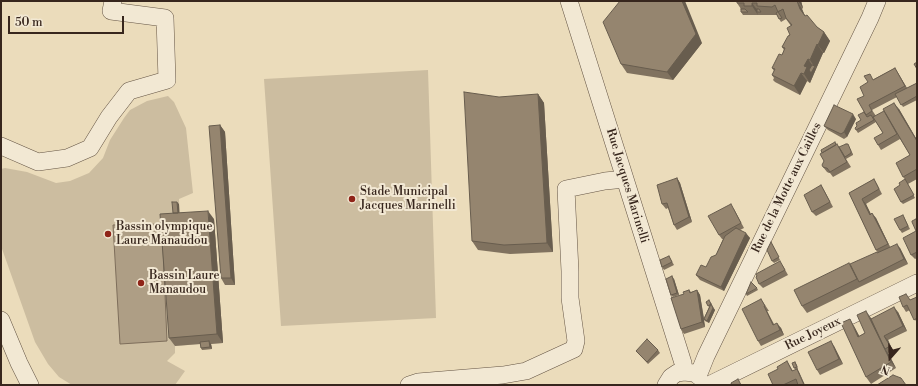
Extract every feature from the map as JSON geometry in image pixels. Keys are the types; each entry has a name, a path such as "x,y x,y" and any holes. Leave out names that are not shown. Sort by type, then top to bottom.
{"street":[{"path":"1,146 38,162 66,158 90,148 109,117 129,92 167,80 165,18 111,11 113,1"},
{"name":"Rue Jacques Marinelli","path":"569,1 682,363 699,379"},
{"name":"Rue de la Motte aux Cailles","path":"699,379 706,356 877,1"},
{"path":"409,385 418,382 503,375 526,371 574,349 576,341 570,298 566,189 606,181 625,179"},
{"name":"Rue Joyeux","path":"666,385 671,377 677,373 699,379 917,283"},
{"path":"1,320 30,385"}],"shaded area":[{"name":"Stade Municipal Jacques Marinelli","path":"428,70 436,318 281,326 264,79"},
{"name":"Bassin olympique Laure Manaudou","path":"168,96 174,102 186,128 193,193 179,199 180,222 214,219 223,343 211,344 212,349 202,350 202,344 175,346 175,353 167,361 185,371 175,385 72,385 59,377 48,364 35,342 1,246 1,169 5,168 27,172 56,183 70,181 89,173 103,158 110,140 130,110 147,101"},
{"name":"Bassin Laure Manaudou","path":"162,224 167,341 120,344 113,225"}],"building":[{"path":"620,1 682,1 696,34 667,72 621,64 603,22"},
{"path":"737,1 797,1 805,16 807,15 817,27 824,32 810,60 808,59 804,66 807,67 804,74 801,73 794,86 772,75 775,69 772,68 779,54 782,55 785,48 782,47 790,35 787,28 792,25 786,18 783,9 778,12 775,5 772,7 757,6 757,3 752,3 752,6 744,6 744,3 737,3"},
{"path":"741,9 745,9 748,12 741,12"},
{"path":"779,11 778,12 782,18 779,19 776,13"},
{"path":"917,62 917,69 914,64"},
{"path":"812,65 815,66 811,73 809,70"},
{"path":"895,68 905,86 869,105 872,111 866,115 857,99 864,96 860,87 868,82 864,76 870,74 873,80"},
{"path":"917,83 917,96 901,105 895,94"},
{"path":"464,92 499,97 538,94 547,243 504,245 472,241"},
{"path":"894,103 917,141 917,169 903,177 896,163 910,155 883,109"},
{"path":"834,105 853,114 844,132 841,134 824,126"},
{"path":"884,111 897,134 878,145 874,138 883,133 873,117"},
{"path":"864,112 867,117 871,115 874,120 856,130 856,123 861,120 858,115"},
{"path":"220,125 231,278 221,278 209,126"},
{"path":"835,142 836,145 822,153 821,150"},
{"path":"837,144 847,162 830,172 827,168 823,167 822,165 824,161 820,154"},
{"path":"848,144 851,153 845,157 839,147"},
{"path":"677,178 689,217 674,225 667,203 662,204 657,185"},
{"path":"874,179 879,189 862,199 870,215 872,213 888,244 876,250 849,193"},
{"path":"905,179 914,195 901,202 894,189"},
{"path":"821,185 830,202 812,212 804,195"},
{"path":"172,202 177,202 178,213 173,213"},
{"path":"731,204 741,223 719,235 708,216"},
{"path":"208,211 217,334 169,338 160,214"},
{"path":"903,215 908,226 900,230 894,219"},
{"path":"916,219 917,252 911,255 903,238 916,231 912,221"},
{"path":"736,228 746,233 721,287 696,275 701,265 706,267 711,257 716,255 725,236"},
{"path":"771,242 779,257 772,261 767,250"},
{"path":"897,244 904,259 859,282 850,264"},
{"path":"669,256 672,262 662,267 660,260"},
{"path":"780,261 785,270 759,284 756,274"},
{"path":"849,263 857,279 802,306 794,290"},
{"path":"672,276 677,293 671,295 666,279"},
{"path":"751,282 757,288 746,294"},
{"path":"689,290 690,293 697,290 702,322 681,329 671,298 684,294 683,292"},
{"path":"906,294 910,300 917,297 917,318 914,320 907,305 903,307 899,297"},
{"path":"761,299 773,325 777,323 780,330 758,341 742,309"},
{"path":"709,300 711,304 708,306 706,302"},
{"path":"711,304 713,308 707,321 704,319"},
{"path":"894,307 903,326 884,336 890,346 885,349 871,319"},
{"path":"866,311 891,362 866,377 841,323 850,319 858,337 865,333 857,315"},
{"path":"647,339 658,350 647,362 636,351"},
{"path":"209,341 210,347 201,348 200,342"},
{"path":"831,341 839,359 817,370 808,352"},
{"path":"787,361 792,371 797,369 804,385 798,385 796,379 783,385 773,385 768,374 778,369 777,367"},
{"path":"795,362 797,367 794,368 792,363"},
{"path":"893,375 901,378 906,385 877,385"},
{"path":"738,379 741,385 732,385 731,383"}],"place":[{"name":"Stade Municipal Jacques Marinelli","path":"352,199"},
{"name":"Bassin olympique Laure Manaudou","path":"108,234"},
{"name":"Bassin Laure Manaudou","path":"141,283"}]}
